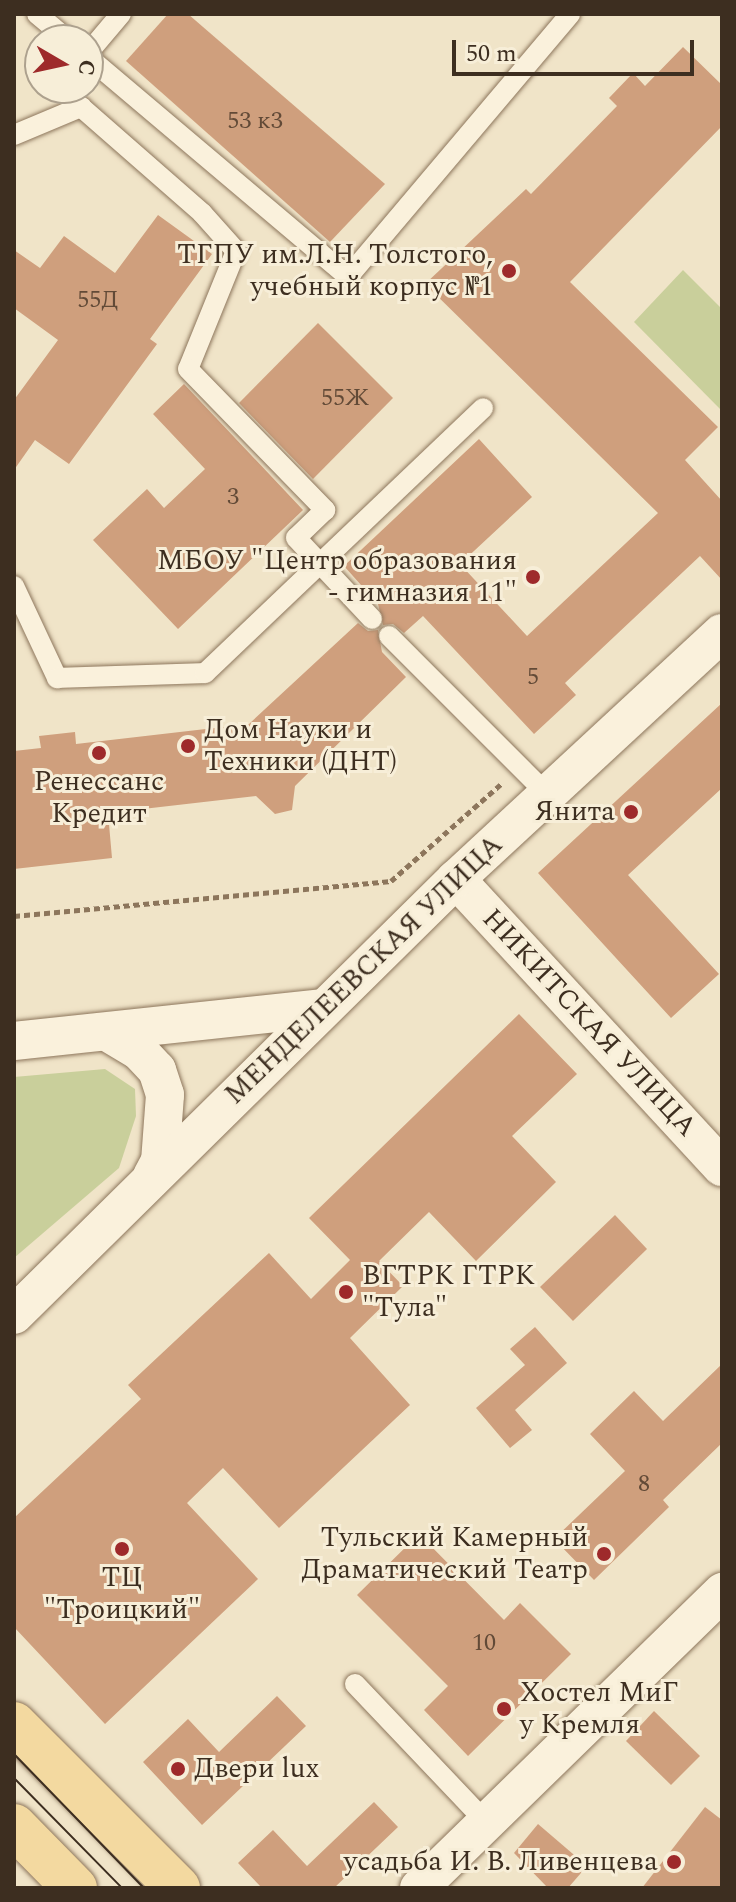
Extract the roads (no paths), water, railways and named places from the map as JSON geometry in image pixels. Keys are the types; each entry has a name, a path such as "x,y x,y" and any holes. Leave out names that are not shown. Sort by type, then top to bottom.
{"main road":[{"path":"14,1724 178,1888"},
{"path":"14,1826 75,1888"}],"street":[{"name":"МЕНДЕЛЕЕВСКАЯ УЛИЦА","path":"14,1315 456,879 722,633"},
{"name":"НИКИТСКАЯ УЛИЦА","path":"456,879 722,1167"},
{"path":"14,1041 324,1008"},
{"path":"107,1032 140,1052 157,1070 165,1095 160,1161 151,1178"},
{"path":"419,1888 722,1592"}],"lane":[{"path":"104,35 121,14"},
{"path":"104,69 348,277 570,14"},
{"path":"14,135 81,107 202,213 236,251 188,369 325,510 296,538 372,619"},
{"path":"14,586 57,678 205,673 483,408"},
{"path":"389,636 547,794"},
{"path":"355,1684 486,1822"}],"tram line":[{"path":"14,1754 144,1888"},
{"path":"14,1778 122,1888"}],"place":[{"name":"ТГПУ им.Л.Н. Толстого, учебный корпус №1","path":"509,271"},
{"name":"МБОУ \"Центр образования - гимназия 11\"","path":"533,577"},
{"name":"Дом Науки и Техники (ДНТ)","path":"188,746"},
{"name":"Ренессанс Кредит","path":"99,753"},
{"name":"Янита","path":"631,812"},
{"name":"ВГТРК ГТРК \"Тула\"","path":"346,1292"},
{"name":"ТЦ \"Троицкий\"","path":"122,1549"},
{"name":"Тульский Камерный Драматический Театр","path":"604,1554"},
{"name":"Хостел МиГ у Кремля","path":"504,1709"},
{"name":"Двери lux","path":"178,1769"},
{"name":"усадьба И. В. Ливенцева","path":"674,1862"}]}
